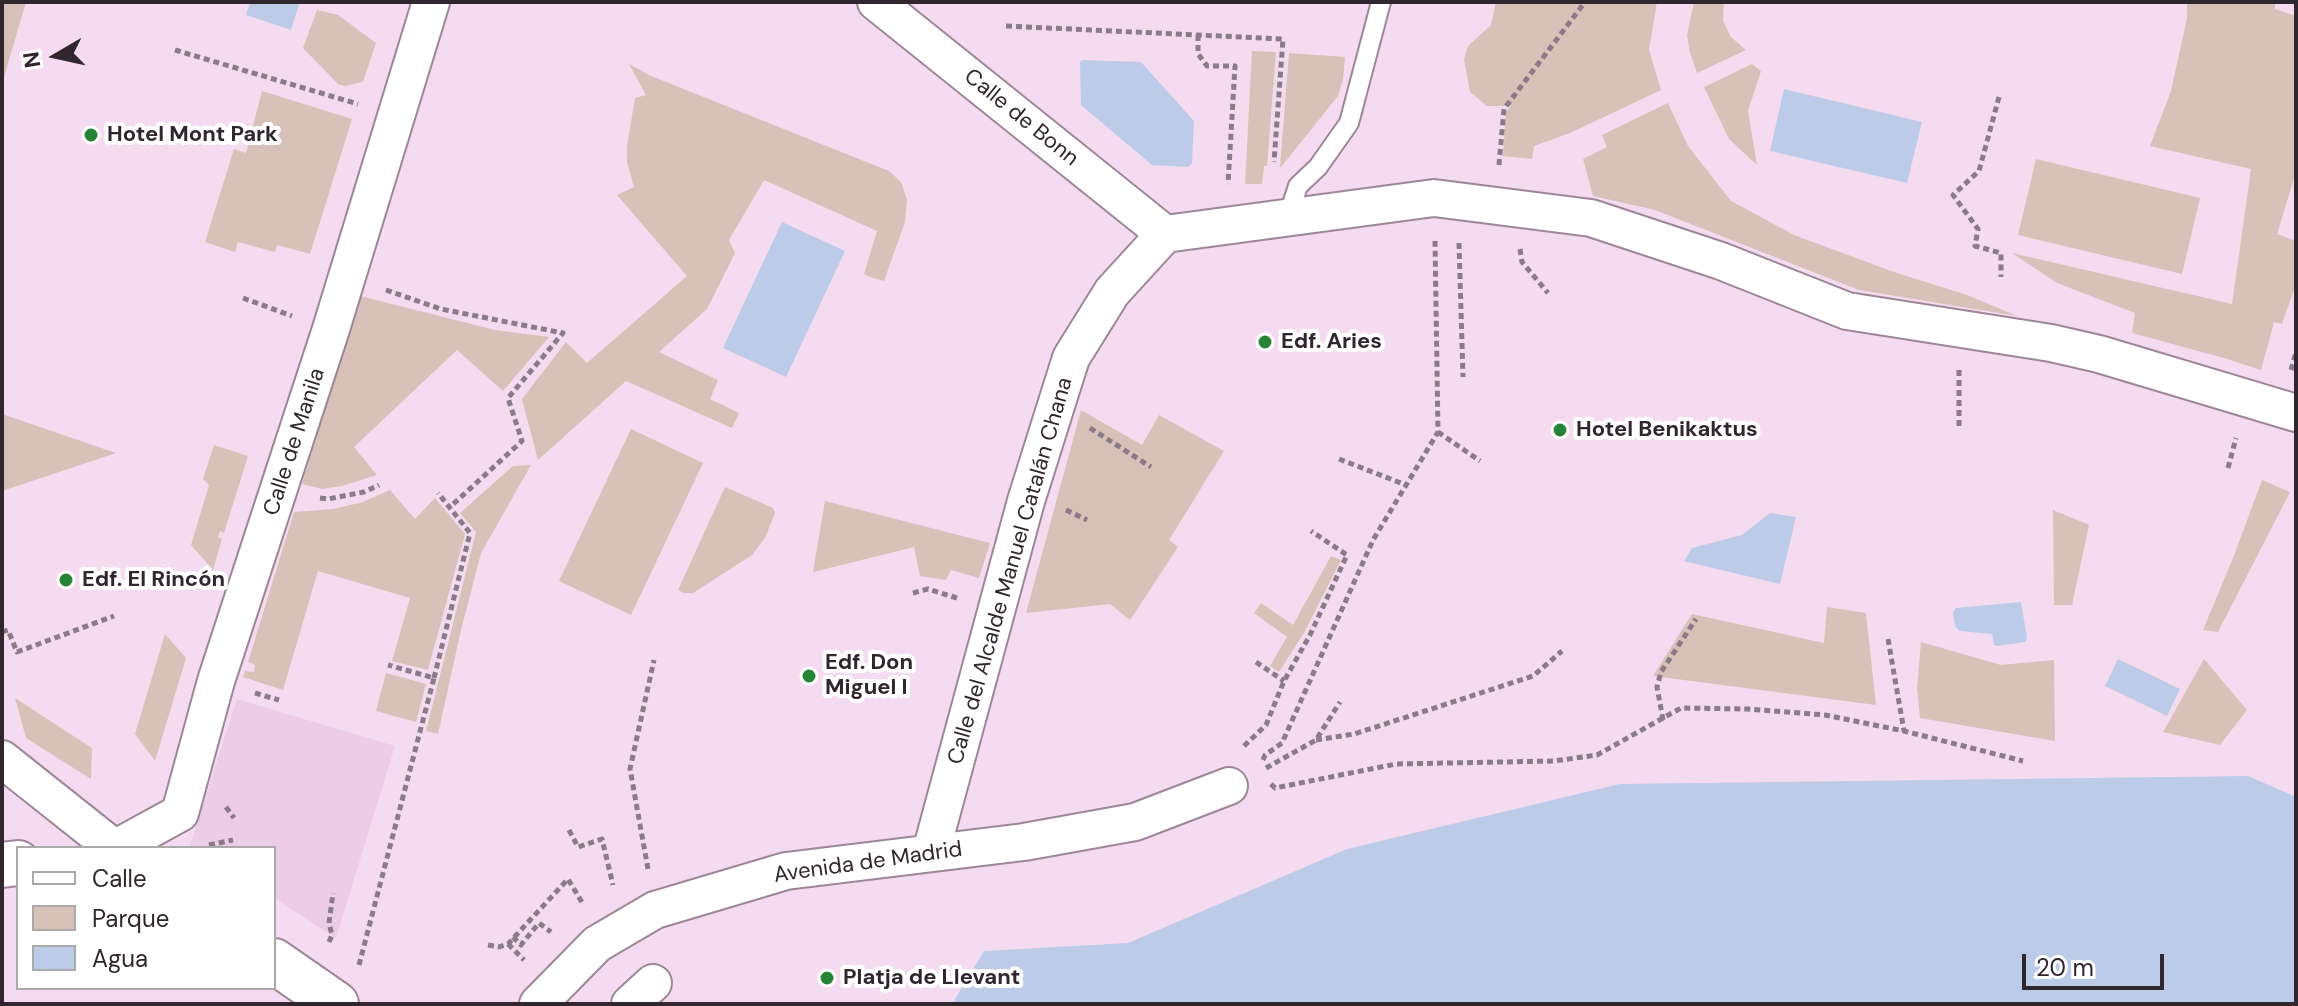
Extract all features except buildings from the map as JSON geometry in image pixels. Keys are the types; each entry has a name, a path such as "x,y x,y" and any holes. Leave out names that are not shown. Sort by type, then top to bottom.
{"street":[{"name":"Calle de Manila","path":"119,846 180,813 216,681 331,329 431,2"},
{"name":"Calle de Bonn","path":"876,2 1165,234"},
{"path":"1165,234 1446,200 1591,218 1721,261 1847,311 2051,343 2099,354 2296,413"},
{"name":"Calle del Alcalde Manuel Catalán Chana","path":"931,852 1026,501 1071,358 1112,292 1165,234"},
{"path":"2,759 112,846"},
{"name":"Avenida de Madrid","path":"538,1004 597,944 655,910 786,871 1024,842 1135,822 1241,771"},
{"path":"276,962 346,990"}],"lane":[{"path":"1288,217 1298,186 1318,167 1349,123 1381,2"}],"path":[{"path":"1495,206 1504,109 1585,2"},
{"path":"1006,26 1283,39 1273,167"},
{"path":"1198,35 1198,54 1207,66 1235,66 1229,170"},
{"path":"175,50 397,115"},
{"path":"1999,97 1979,171 1953,195 1978,229 1975,246 2001,253 2001,277"},
{"path":"1446,200 1463,377"},
{"path":"1241,771 1282,743 1373,540 1438,432 1446,200"},
{"path":"347,278 441,309 563,333 508,398 522,441 450,507"},
{"path":"243,298 331,329"},
{"path":"1958,329 1959,430"},
{"path":"1056,406 1151,467"},
{"path":"1438,432 1480,461"},
{"path":"2228,468 2236,438"},
{"path":"1339,459 1406,485"},
{"path":"280,489 328,499 364,492 379,485"},
{"path":"346,990 365,947 470,533 438,493"},
{"path":"1241,771 1347,555 1311,531"},
{"path":"2,632 8,630 17,652 114,616"},
{"path":"1663,720 1657,687 1661,672 1696,619"},
{"path":"1888,639 1904,731"},
{"path":"1241,771 1316,740 1354,734 1533,676 1562,651"},
{"path":"654,660 630,769 655,910"},
{"path":"1256,662 1284,681"},
{"path":"388,665 434,678"},
{"path":"1316,740 1340,702"},
{"path":"1241,771 1275,788 1396,764 1554,761 1597,755 1681,708 1825,715 2023,761"},
{"path":"569,830 578,847 602,839 623,928"},
{"path":"205,846 233,840"},
{"path":"488,945 499,947 508,944 568,879 573,885"},
{"path":"332,935 329,923 333,893"},
{"path":"508,944 518,954"}],"shaded area":[{"path":"237,699 395,746 336,938 276,899 276,846 190,845"}],"green space":[{"path":"2,2 26,2 2,84"},
{"path":"1496,2 1657,2 1649,50 1661,90 1570,133 1534,146 1532,159 1503,156 1506,112 1511,106 1487,106 1470,92 1464,60 1468,46 1491,25"},
{"path":"1694,2 1724,2 1723,21 1731,37 1746,50 1697,73 1687,35"},
{"path":"2187,2 2275,2 2275,9 2296,16 2296,172 2277,234 2296,241 2296,284 2282,324 2274,322 2261,370 2132,333 2135,313 2057,283 2012,253 2232,304 2251,169 2150,146 2171,91 2187,18"},
{"path":"317,10 338,15 376,43 363,82 344,86 338,84 303,48"},
{"path":"1252,51 1276,52 1267,166 1264,166 1262,184 1245,184"},
{"path":"1289,53 1345,57 1338,96 1280,167"},
{"path":"629,64 651,76 889,171 901,182 907,200 905,222 884,281 870,277 864,274 877,231 764,180 729,240 735,253 707,309 659,352 718,380 710,399 739,413 732,428 626,381 538,460 522,399 566,342 587,363 687,276 617,195 634,187 627,162 627,146 635,98 646,95"},
{"path":"1752,64 1761,71 1748,111 1757,165 1729,139 1704,87"},
{"path":"262,91 352,119 310,254 277,245 275,252 238,242 235,252 205,242 234,149 246,153"},
{"path":"1668,103 1688,146 1731,201 1794,235 1967,295 2017,316 1859,290 1655,210 1593,196 1583,159 1607,147 1602,135"},
{"path":"2036,159 2200,198 2182,274 2018,235"},
{"path":"360,296 495,330 549,337 503,391 457,350 354,447 377,475 322,489 302,484"},
{"path":"1081,410 1142,445 1159,415 1224,451 1169,540 1178,547 1130,620 1110,604 1026,613"},
{"path":"2,414 116,453 2,491"},
{"path":"631,429 703,463 631,615 559,581"},
{"path":"214,445 248,456 224,533 220,531 218,537 222,539 213,570 191,545 209,485 203,479"},
{"path":"531,465 481,553 438,734 426,731 476,532 460,513 513,466"},
{"path":"2262,480 2290,492 2218,632 2203,630 2235,553"},
{"path":"725,487 773,508 775,513 765,538 752,555 693,593 684,593 678,590"},
{"path":"390,490 415,519 435,498 465,534 428,670 392,661 410,598 318,571 283,690 243,677 245,671 254,672 255,665 248,662 294,512 334,509 363,502"},
{"path":"825,501 990,543 979,578 951,570 946,580 920,576 914,547 813,572"},
{"path":"2053,510 2089,525 2072,605 2054,605"},
{"path":"1331,556 1341,560 1304,633 1279,672 1270,666 1287,637 1254,613 1261,603 1293,625"},
{"path":"1827,607 1866,613 1876,705 1653,676 1692,614 1824,643"},
{"path":"165,634 186,658 155,761 135,734"},
{"path":"1921,642 2001,665 2054,660 2055,741 1920,718 1917,688"},
{"path":"2204,659 2247,710 2220,745 2163,732"},
{"path":"386,673 426,684 416,722 376,711"},
{"path":"15,698 92,748 91,779 26,738"}],"water":[{"path":"250,2 300,2 291,30 246,15"},
{"path":"1080,62 1141,62 1194,121 1192,163 1188,167 1152,165 1081,105"},
{"path":"1784,89 1922,122 1907,183 1770,151"},
{"path":"782,222 845,251 786,377 723,348"},
{"path":"1770,513 1796,517 1780,584 1684,561 1692,548 1742,535"},
{"path":"2021,602 2025,642 1997,646 1992,634 1959,631 1955,626 1953,612 1956,608"},
{"path":"2118,659 2180,689 2167,716 2105,686"},
{"path":"2248,776 2296,797 2296,1004 952,1004 984,951 1128,943 1347,849 1620,784"}],"place":[{"name":"Hotel Mont Park","path":"91,135"},
{"name":"Edf. Aries","path":"1265,342"},
{"name":"Hotel Benikaktus","path":"1560,430"},
{"name":"Edf. El Rincón","path":"66,580"},
{"name":"Edf. Don Miguel I","path":"809,676"},
{"name":"Platja de Llevant","path":"827,978"}]}
